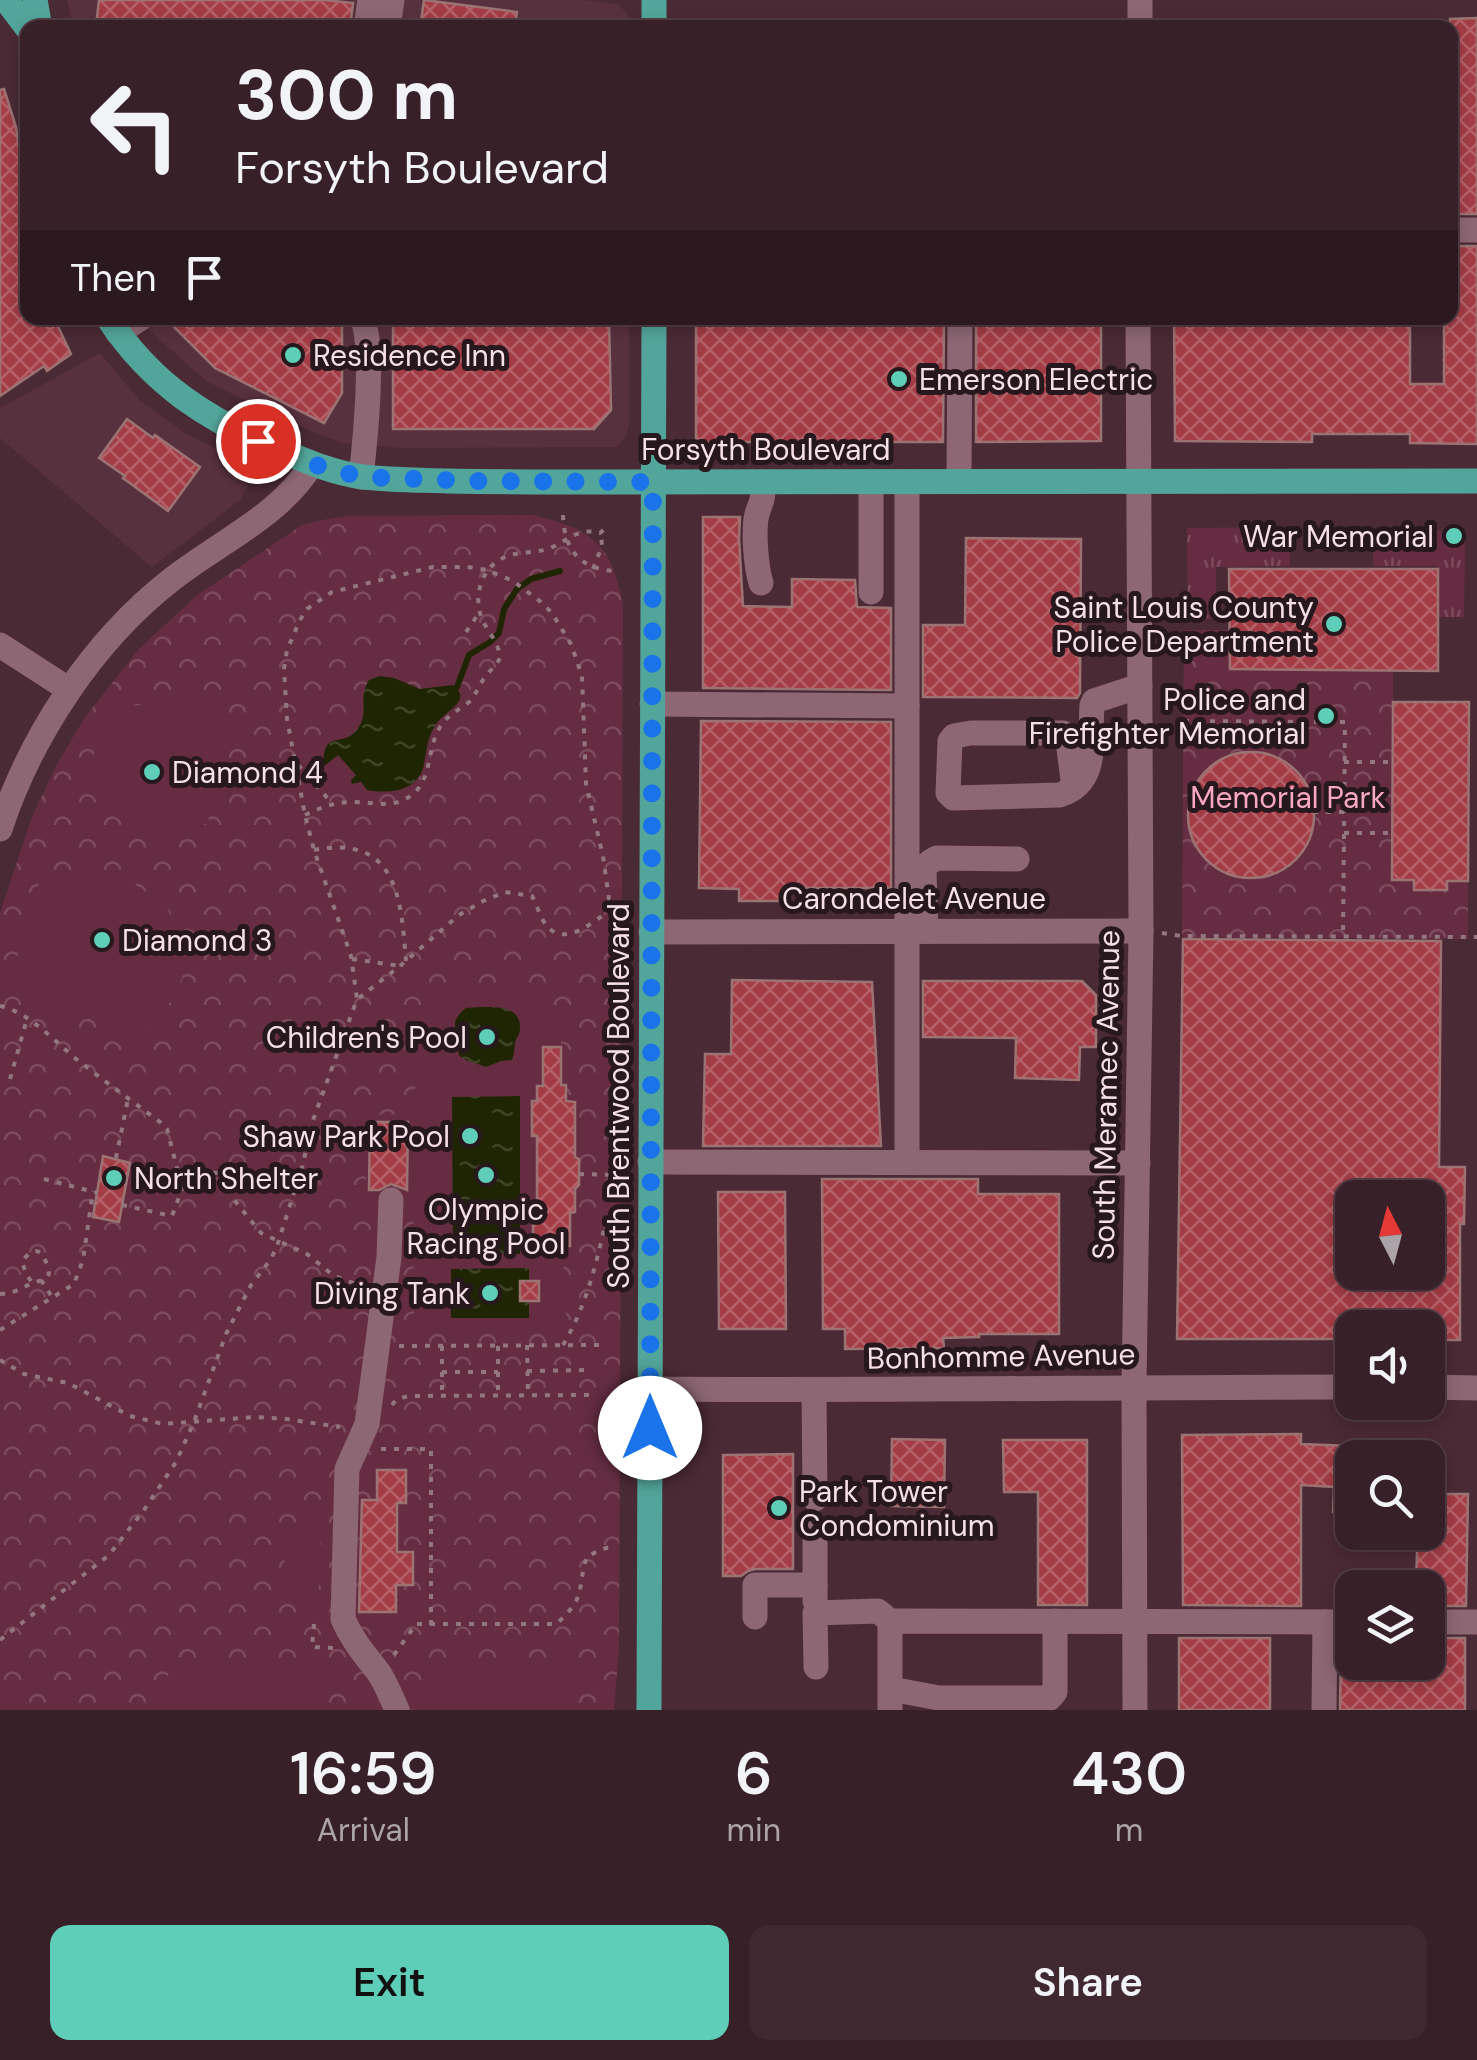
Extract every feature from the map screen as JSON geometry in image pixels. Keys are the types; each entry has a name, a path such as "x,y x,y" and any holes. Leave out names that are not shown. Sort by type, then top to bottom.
{"main road":[{"path":"6,0 21,20"},
{"name":"Forsyth Boulevard","path":"113,325 150,371 206,414 312,464 361,477 653,482 763,492 871,482 1477,482"},
{"name":"South Brentwood Boulevard","path":"648,1710 654,325"}],"street":[{"path":"361,477 367,380 364,325"},
{"path":"958,482 960,325"},
{"name":"South Meramec Avenue","path":"1135,1710 1134,1387 1141,931 1138,325"},
{"path":"0,829 11,797 68,689 119,626 171,580 283,502 312,464"},
{"path":"870,592 871,482"},
{"path":"907,482 907,706 916,931 907,1162"},
{"path":"763,492 757,517 757,570 765,580"},
{"path":"0,645 68,689"},
{"path":"1074,788 1068,741 1063,734 970,734 954,736 950,741 948,793 953,798 1060,795 1074,788 1090,768 1092,705 1099,698 1140,686"},
{"path":"652,704 907,706"},
{"path":"916,931 925,865 929,862 937,858 1017,859"},
{"name":"Carondelet Avenue","path":"651,932 1141,931"},
{"path":"650,1162 1138,1163"},
{"path":"390,1200 390,1257 367,1424 346,1469 343,1618 352,1639 380,1674 398,1710"},
{"name":"Bonhomme Avenue","path":"650,1389 1335,1387"},
{"path":"1445,1388 1477,1388"},
{"path":"814,1390 815,1499"},
{"path":"815,1531 816,1668"},
{"path":"755,1617 755,1585 815,1585"},
{"path":"815,1613 878,1611 890,1620 1335,1622"},
{"path":"890,1620 890,1700 1050,1698 1055,1692 1055,1621"},
{"path":"1324,1710 1325,1622"},
{"path":"1445,1622 1477,1622"}],"path":[{"path":"562,516 570,548 593,568 617,571"},
{"path":"600,534 607,527"},
{"path":"305,815 333,804 391,804 406,800 415,792 426,777 440,726 474,697 498,662 500,652 480,613 478,600 488,570 506,556 550,549 565,538 590,530 600,534"},
{"path":"593,568 602,546 600,534"},
{"path":"0,1640 110,1555 176,1462 226,1334 279,1242 312,1124 357,999 352,959 305,815 287,719 284,669 293,633 307,610 332,592 432,567 488,570 513,580 552,613 571,644 582,676 586,784 603,856 609,898 605,914 588,926 560,935 548,928 532,896 506,892 459,915 357,999"},
{"path":"466,632 480,613"},
{"path":"1184,721 1345,722 1344,936"},
{"path":"295,761 333,804"},
{"path":"1344,762 1392,762"},
{"path":"1314,812 1344,812"},
{"path":"1344,833 1392,833"},
{"path":"314,850 362,850 386,867 404,922 406,961"},
{"path":"609,898 617,899"},
{"path":"1141,931 1181,936 1477,937"},
{"path":"352,959 400,966"},
{"path":"0,1006 27,1019 167,1129 177,1168 187,1183"},
{"path":"10,1079 27,1019"},
{"path":"116,1158 128,1098"},
{"path":"122,1205 172,1216 187,1183 204,1172 218,1173 261,1232 307,1254 334,1276 385,1292"},
{"path":"579,1174 616,1176"},
{"path":"0,1330 74,1284 84,1260 96,1192 44,1179"},
{"path":"563,1345 577,1322 607,1216 616,1211"},
{"path":"0,1294 17,1293 48,1274 47,1261 34,1250 22,1262 32,1282"},
{"path":"41,1280 52,1298"},
{"path":"565,1322 577,1322"},
{"path":"527,1345 528,1396"},
{"path":"404,1346 604,1345"},
{"path":"442,1346 442,1396"},
{"path":"498,1346 498,1395"},
{"path":"0,1360 24,1374 68,1383 130,1416 162,1424 255,1417 346,1428 367,1424 396,1400 408,1396 590,1395"},
{"path":"527,1371 592,1370"},
{"path":"442,1372 498,1372"},
{"path":"356,1448 431,1450 430,1625"},
{"path":"380,1674 416,1624 556,1624 580,1596 587,1556 615,1548"},
{"path":"314,1624 312,1647 332,1649 352,1639"}],"shaded area":[{"path":"67,0 583,0 618,4 630,17 630,20 71,20"},
{"path":"145,325 629,325 629,426 617,447 404,448 342,443 206,381"},
{"path":"100,353 139,400 185,433 240,461 247,477 248,486 240,500 152,567 0,438 0,408"}],"green space":[{"path":"532,515 570,526 596,542 612,567 623,605 619,1648 614,1710 0,1710 0,913 32,817 85,717 139,649 196,596 302,525 349,516"},
{"path":"1289,527 1290,566 1216,567 1216,619 1188,620 1187,528"},
{"path":"1373,530 1465,531 1464,617 1437,617 1437,566 1373,566"},
{"name":"Memorial Park","path":"1184,630 1230,630 1231,669 1393,670 1392,880 1414,880 1415,890 1446,890 1447,881 1468,881 1468,939 1182,937"},
{"name":"Diamond 4","path":"212,702 225,718 208,823 178,833 138,829 104,811 85,785 100,734 120,706"},
{"name":"Diamond 3","path":"83,869 119,874 166,905 186,951 182,978 164,1014 140,1031 33,1005 19,981 18,954 42,874"},
{"name":"Shaw Park Pool","path":"477,988 530,994 532,1007 561,1007 561,1084 566,1101 575,1102 575,1156 579,1159 575,1212 570,1213 570,1246 563,1247 566,1324 414,1325 413,1193 366,1193 366,1115 415,1114 415,1007 442,1008 443,995"},
{"path":"286,1526 321,1528 318,1601 283,1600"},
{"path":"172,1657 317,1666 329,1681 329,1710 161,1710"},
{"path":"427,1661 572,1661 572,1710 427,1710"}],"water":[{"path":"380,676 420,689 453,685 460,696 432,731 416,780 402,789 384,792 367,790 361,782 352,784 356,775 338,755 323,767 330,742 352,735 358,728 366,687 369,680"},
{"name":"Children's Pool","path":"494,1007 516,1015 520,1028 512,1060 486,1067 460,1056 455,1025 466,1008"},
{"name":"Olympic Racing Pool","path":"520,1096 520,1254 453,1254 452,1097"},
{"name":"Diving Tank","path":"529,1268 529,1318 451,1318 451,1269"}],"building":[{"path":"99,0 353,3 351,20 97,20"},
{"path":"424,0 517,12 516,20 421,20"},
{"path":"1477,18 1477,214 1458,214 1458,20 1450,19"},
{"path":"4,89 16,127 20,155 20,325 57,325 71,354 47,371 44,366 0,396 0,90"},
{"path":"1458,246 1477,246 1477,444 1410,443 1410,434 1312,434 1312,442 1175,441 1174,325 1410,325 1410,384 1444,384 1444,325 1458,325"},
{"path":"172,325 342,326 342,393 324,423 215,368"},
{"path":"393,325 609,325 611,410 594,429 393,429"},
{"path":"696,325 944,325 943,442 696,442"},
{"path":"976,325 1101,325 1101,441 976,442"},
{"path":"127,419 200,467 168,511 99,458"},
{"path":"703,517 740,517 743,606 792,607 792,579 855,580 857,607 891,608 891,690 703,688"},
{"path":"966,538 1081,539 1077,698 923,697 923,625 965,625"},
{"name":"Saint Louis County Police Department","path":"1229,569 1438,569 1438,671 1230,669"},
{"path":"1393,702 1469,702 1468,881 1447,881 1447,890 1414,890 1414,880 1392,880"},
{"path":"701,721 891,722 891,888 786,888 786,901 739,901 739,889 699,888"},
{"path":"1251,752 1275,757 1296,770 1309,791 1314,815 1309,839 1296,860 1275,873 1251,878 1227,873 1206,860 1193,839 1188,815 1193,791 1206,770 1227,757"},
{"path":"1183,939 1441,941 1439,1167 1465,1167 1464,1224 1460,1224 1460,1340 1445,1340 1445,1310 1335,1310 1335,1339 1177,1339"},
{"path":"732,980 872,982 881,1146 703,1146 705,1054 731,1054"},
{"path":"923,981 1082,981 1096,995 1096,1047 1080,1047 1079,1080 1015,1078 1016,1038 923,1037"},
{"path":"543,1047 561,1047 561,1085 566,1085 566,1101 575,1102 579,1185 575,1189 575,1212 570,1213 570,1246 533,1246 537,1136 532,1136 532,1101 537,1101 537,1086 543,1086"},
{"path":"370,1122 408,1122 407,1190 391,1184 369,1190"},
{"name":"North Shelter","path":"103,1156 130,1163 119,1222 93,1217"},
{"path":"822,1179 978,1179 978,1194 1059,1194 1059,1334 943,1338 944,1348 845,1349 845,1329 823,1329"},
{"path":"718,1192 785,1192 786,1329 719,1329"},
{"path":"520,1281 539,1281 539,1301 520,1301"},
{"path":"1301,1434 1301,1444 1335,1445 1335,1512 1334,1487 1301,1485 1301,1606 1183,1605 1182,1435"},
{"path":"892,1439 945,1440 944,1507 891,1506"},
{"path":"1003,1440 1087,1440 1087,1605 1038,1605 1038,1492 1004,1492"},
{"name":"Park Tower Condominium","path":"793,1454 793,1569 755,1569 741,1576 723,1576 723,1455"},
{"path":"377,1470 406,1470 406,1503 397,1503 397,1552 413,1552 413,1585 396,1585 396,1612 359,1612 362,1500 377,1500"},
{"path":"1445,1494 1468,1494 1466,1606 1445,1606 1445,1570 1416,1570 1417,1550 1445,1550"},
{"path":"1179,1638 1270,1638 1270,1710 1179,1710"},
{"path":"1445,1638 1465,1638 1465,1710 1340,1710 1340,1680 1445,1680"}],"waterway":[{"path":"457,687 469,655 499,633 504,609 517,589 531,579 560,571"}],"place":[{"name":"Residence Inn","path":"293,355"},
{"name":"Emerson Electric","path":"899,379"},
{"name":"War Memorial","path":"1454,536"},
{"name":"Saint Louis County Police Department","path":"1334,624"},
{"name":"Police and Firefighter Memorial","path":"1326,716"},
{"name":"Diamond 4","path":"152,772"},
{"name":"Diamond 3","path":"102,940"},
{"name":"Children's Pool","path":"487,1037"},
{"name":"Shaw Park Pool","path":"470,1136"},
{"name":"Olympic Racing Pool","path":"486,1175"},
{"name":"North Shelter","path":"114,1178"},
{"name":"Diving Tank","path":"490,1293"},
{"name":"Park Tower Condominium","path":"779,1508"}],"route":[{"path":"258,441 312,464 361,477 653,482 650,1428"}]}
